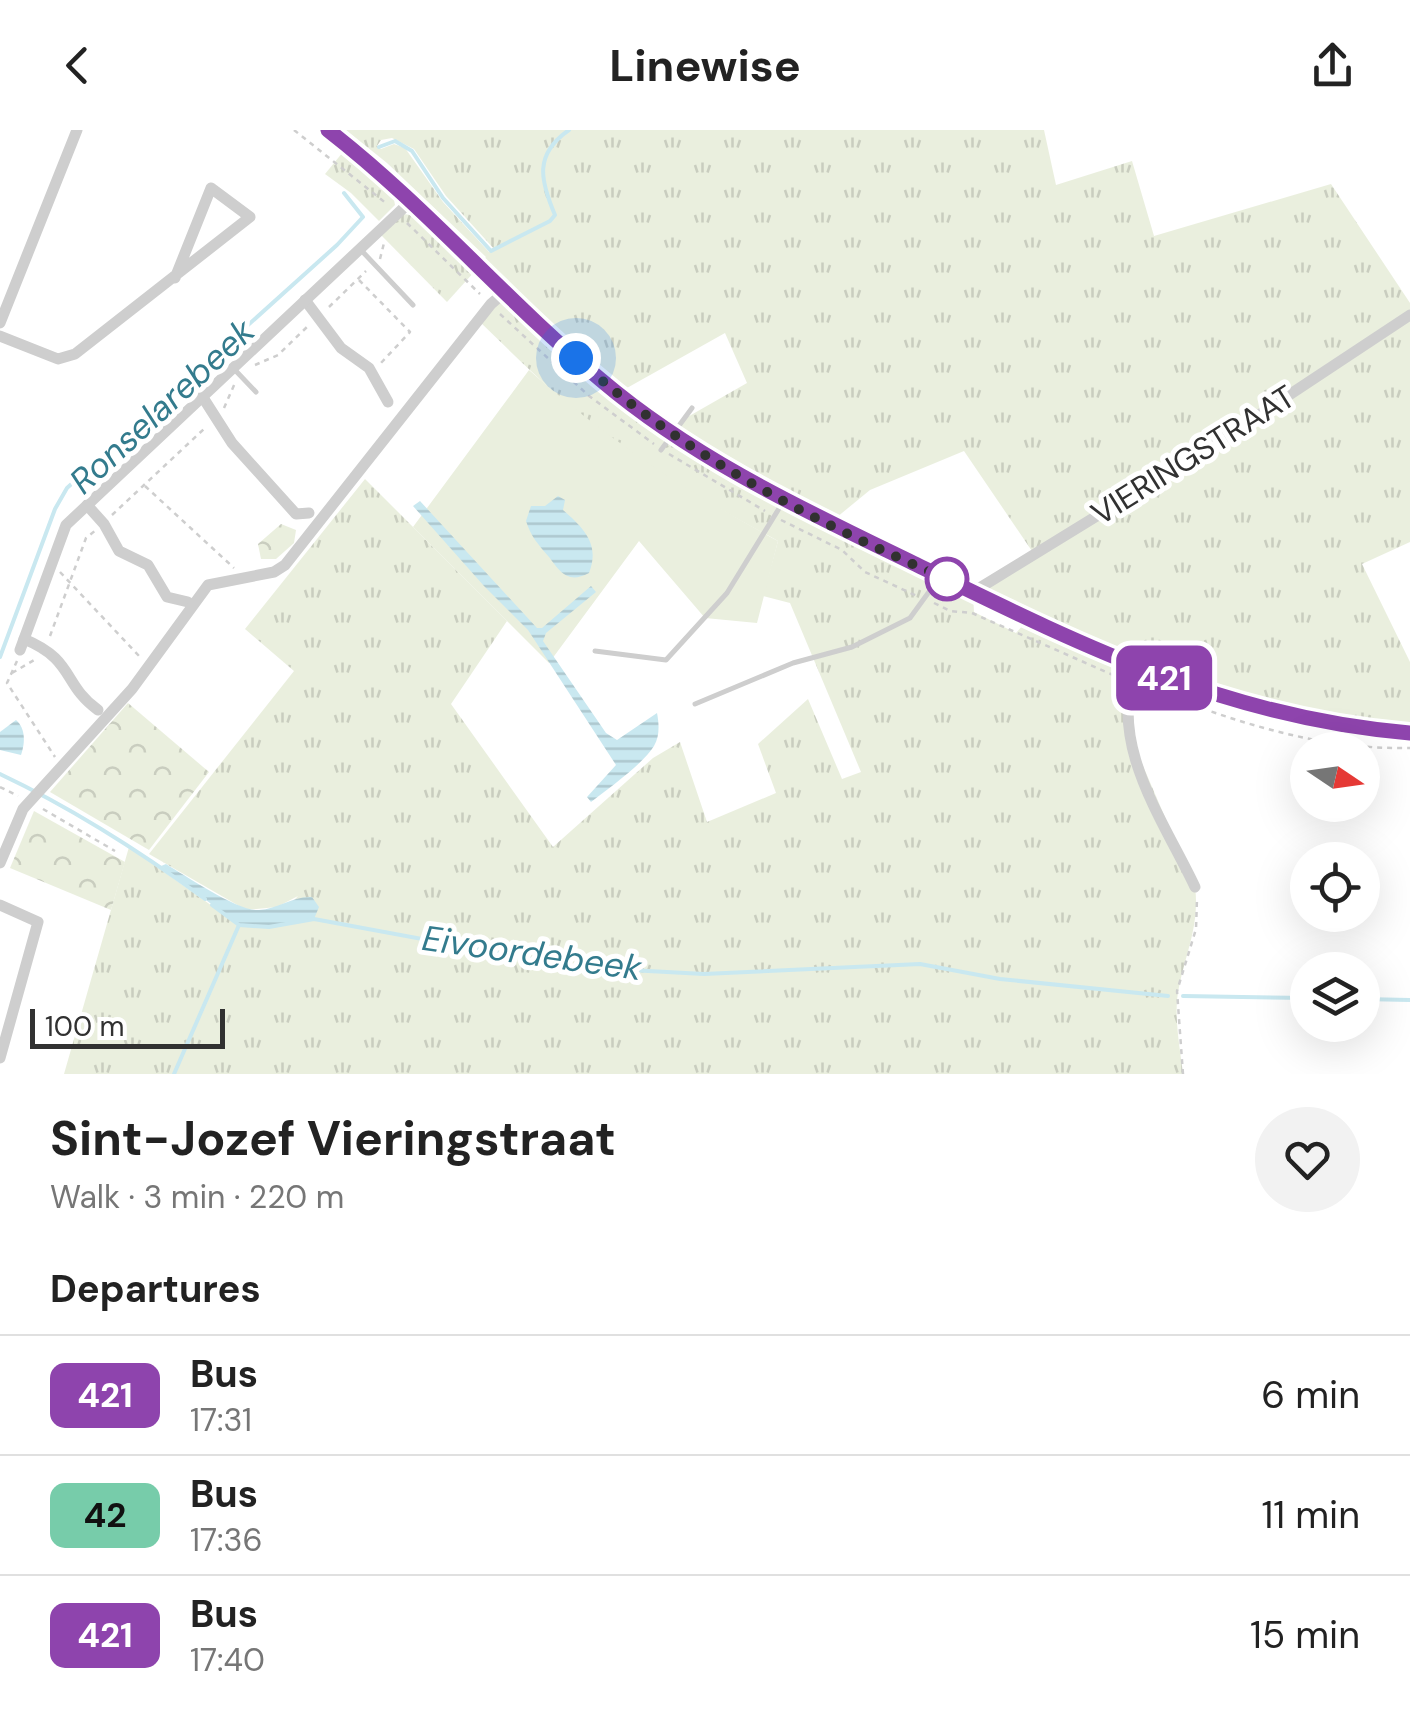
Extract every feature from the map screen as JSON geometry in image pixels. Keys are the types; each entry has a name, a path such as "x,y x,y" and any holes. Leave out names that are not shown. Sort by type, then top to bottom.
{"main road":[{"path":"328,130 411,201 602,381 672,434 785,500 1136,668 1230,701 1318,721 1410,733"}],"street":[{"path":"0,324 77,130"},
{"path":"0,336 58,359 76,354 175,278 250,216 211,188 175,278"},
{"path":"98,710 81,696 71,674 46,648 22,645 66,525 202,396 236,371 411,201"},
{"path":"0,863 23,808 63,768 148,666 208,585 274,572 285,565 490,304 506,291"},
{"path":"305,300 342,348 372,372 388,402"},
{"name":"VIERINGSTRAAT","path":"973,592 1227,436 1410,315"},
{"path":"202,396 232,443 285,503 296,514 309,512"},
{"path":"87,505 104,524 118,551 148,565 168,597 188,602"},
{"path":"1136,668 1128,704 1135,764 1195,887"},
{"path":"0,905 38,922 0,1058"}],"lane":[{"path":"360,248 414,305"},
{"path":"236,371 256,392"},
{"path":"662,450 692,408"},
{"path":"596,651 666,660 727,594 785,500"},
{"path":"695,704 793,662 852,647 910,618 940,576"}],"path":[{"path":"12,673 43,655 86,538 217,418 236,371 278,356 381,257 384,236"},
{"path":"358,279 410,332 372,372"},
{"path":"144,484 245,578"},
{"path":"52,563 148,666"},
{"path":"22,645 8,683 63,768"},
{"path":"0,787 38,795 115,851"},
{"path":"1183,1074 1178,991 1196,929 1195,887"}],"green space":[{"path":"346,130 1044,130 1056,185 1132,161 1154,236 1331,184 1410,303 1410,542 1362,564 1410,662 1410,733 1231,701 973,593 974,612 1016,633 1024,624 1127,672 1131,738 1195,887 1194,926 1177,997 1183,1074 64,1074 129,847 239,925 269,927 298,896 277,907 246,910 149,854 294,671 245,629 365,479 507,621 451,704 553,847 653,758 680,742 707,822 776,793 758,744 808,699 842,779 861,772 790,603 763,596 778,541 632,454 577,412 510,351 478,320 505,291 479,265 486,257 387,163","holes":["392,138 414,149 446,196 495,250 489,252 443,202 405,148 394,144 381,149 377,146 381,140","725,333 747,383 684,419 672,434 618,393","964,451 1034,554 973,592 831,522 870,490"]},
{"path":"343,152 393,194 395,205 379,221 325,174"},
{"path":"404,214 417,216 475,271 447,302 381,235"},
{"path":"529,370 649,463 778,541 757,623 705,618 639,541 549,663 413,527"},
{"path":"281,524 296,530 294,543 276,559 261,559 258,544"},
{"path":"128,703 209,772 149,850 50,792"},
{"path":"34,811 125,862 111,910 10,868"}],"water":[{"path":"558,496 565,500 563,510 584,531 591,546 589,573 581,576 569,577 560,571 535,540 526,521 531,506 545,506"},
{"path":"420,501 537,628 542,628 591,586 596,592 546,633 543,641 606,733 617,740 657,713 659,730 654,746 642,760 591,802 587,797 616,765 528,630 413,506"},
{"path":"16,720 24,736 21,755 0,750 0,732"},
{"path":"166,864 250,909 266,909 312,897 319,907 314,919 269,927 239,925 161,866"}],"waterway":[{"name":"Ronselarebeek","path":"379,147 395,141 412,151 443,198 491,251 555,215 543,168 550,148 569,130"},
{"name":"Ronselarebeek","path":"0,657 55,509 67,488 337,245 363,217 344,193"},
{"name":"Eivoordebeek","path":"0,774 106,832 205,899"},
{"name":"Eivoordebeek","path":"212,905 239,925 269,927 314,919 574,967 704,974 920,964 1000,979 1168,996"},
{"path":"174,1074 239,925"},
{"name":"Eivoordebeek","path":"1183,996 1290,998"},
{"name":"Eivoordebeek","path":"1380,999 1410,1000"}],"bus line":[{"name":"421","path":"328,130 395,185 602,381 672,434 733,472 1136,668 1230,701 1318,721 1410,733"}],"route":[{"path":"576,358 672,434 733,472 947,579"}]}
